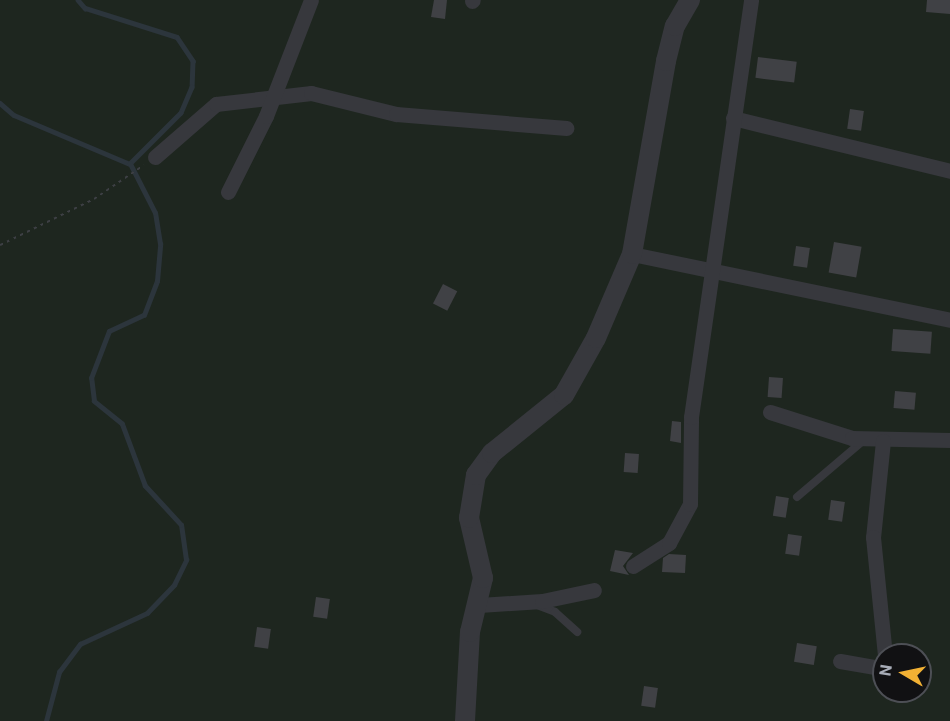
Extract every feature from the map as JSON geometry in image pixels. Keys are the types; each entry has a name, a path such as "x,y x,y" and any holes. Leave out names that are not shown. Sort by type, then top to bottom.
{"street":[{"path":"228,192 274,95 311,0"},
{"path":"465,721 470,632 479,605 483,578 469,518 476,475 492,453 546,412 578,375 632,254 666,61 685,0"},
{"path":"633,566 669,543 687,514 691,417 710,270 751,0"},
{"path":"155,157 203,110 237,98 274,95 338,95 396,114 566,128"},
{"path":"733,118 950,171"},
{"path":"632,254 950,320"},
{"path":"770,412 865,439 950,440"},
{"path":"883,441 873,537 884,643"},
{"path":"479,605 528,601 594,590"},
{"path":"840,661 872,667"}],"lane":[{"path":"797,497 865,439"},
{"path":"528,601 555,612 577,633"}],"path":[{"path":"0,245 94,199 155,157"}],"shaded area":[{"path":"0,0 950,0 950,721 0,721"}],"building":[{"path":"434,0 447,0 445,19 431,17"},
{"path":"927,0 950,0 950,14 926,12"},
{"path":"758,57 797,62 794,83 755,78"},
{"path":"850,109 864,111 861,131 847,129"},
{"path":"834,242 862,247 856,277 829,273"},
{"path":"796,246 810,248 807,268 793,266"},
{"path":"443,284 457,291 447,311 433,304"},
{"path":"893,329 932,332 930,354 891,351"},
{"path":"769,377 783,378 782,398 768,397"},
{"path":"895,391 916,393 914,410 894,408"},
{"path":"672,421 681,422 681,443 670,441"},
{"path":"625,453 639,454 638,473 624,472"},
{"path":"776,496 789,498 786,518 773,516"},
{"path":"831,500 845,502 842,522 828,520"},
{"path":"788,534 802,536 799,556 785,554"},
{"path":"615,550 633,553 623,566 629,575 610,571"},
{"path":"669,554 686,555 685,573 662,572 663,558"},
{"path":"316,597 330,599 327,619 313,617"},
{"path":"257,627 271,629 268,649 254,647"},
{"path":"797,643 817,646 814,665 794,662"},
{"path":"644,686 658,688 655,708 641,706"}],"waterway":[{"path":"78,0 85,8 177,37 193,61 192,87 181,113 130,164"},
{"path":"0,103 14,115 130,164"},
{"path":"46,721 59,672 80,644 147,613 174,585 186,560 181,525 145,486 122,424 94,401 91,378 109,331 144,315 157,281 160,244 155,213 130,164"}]}
